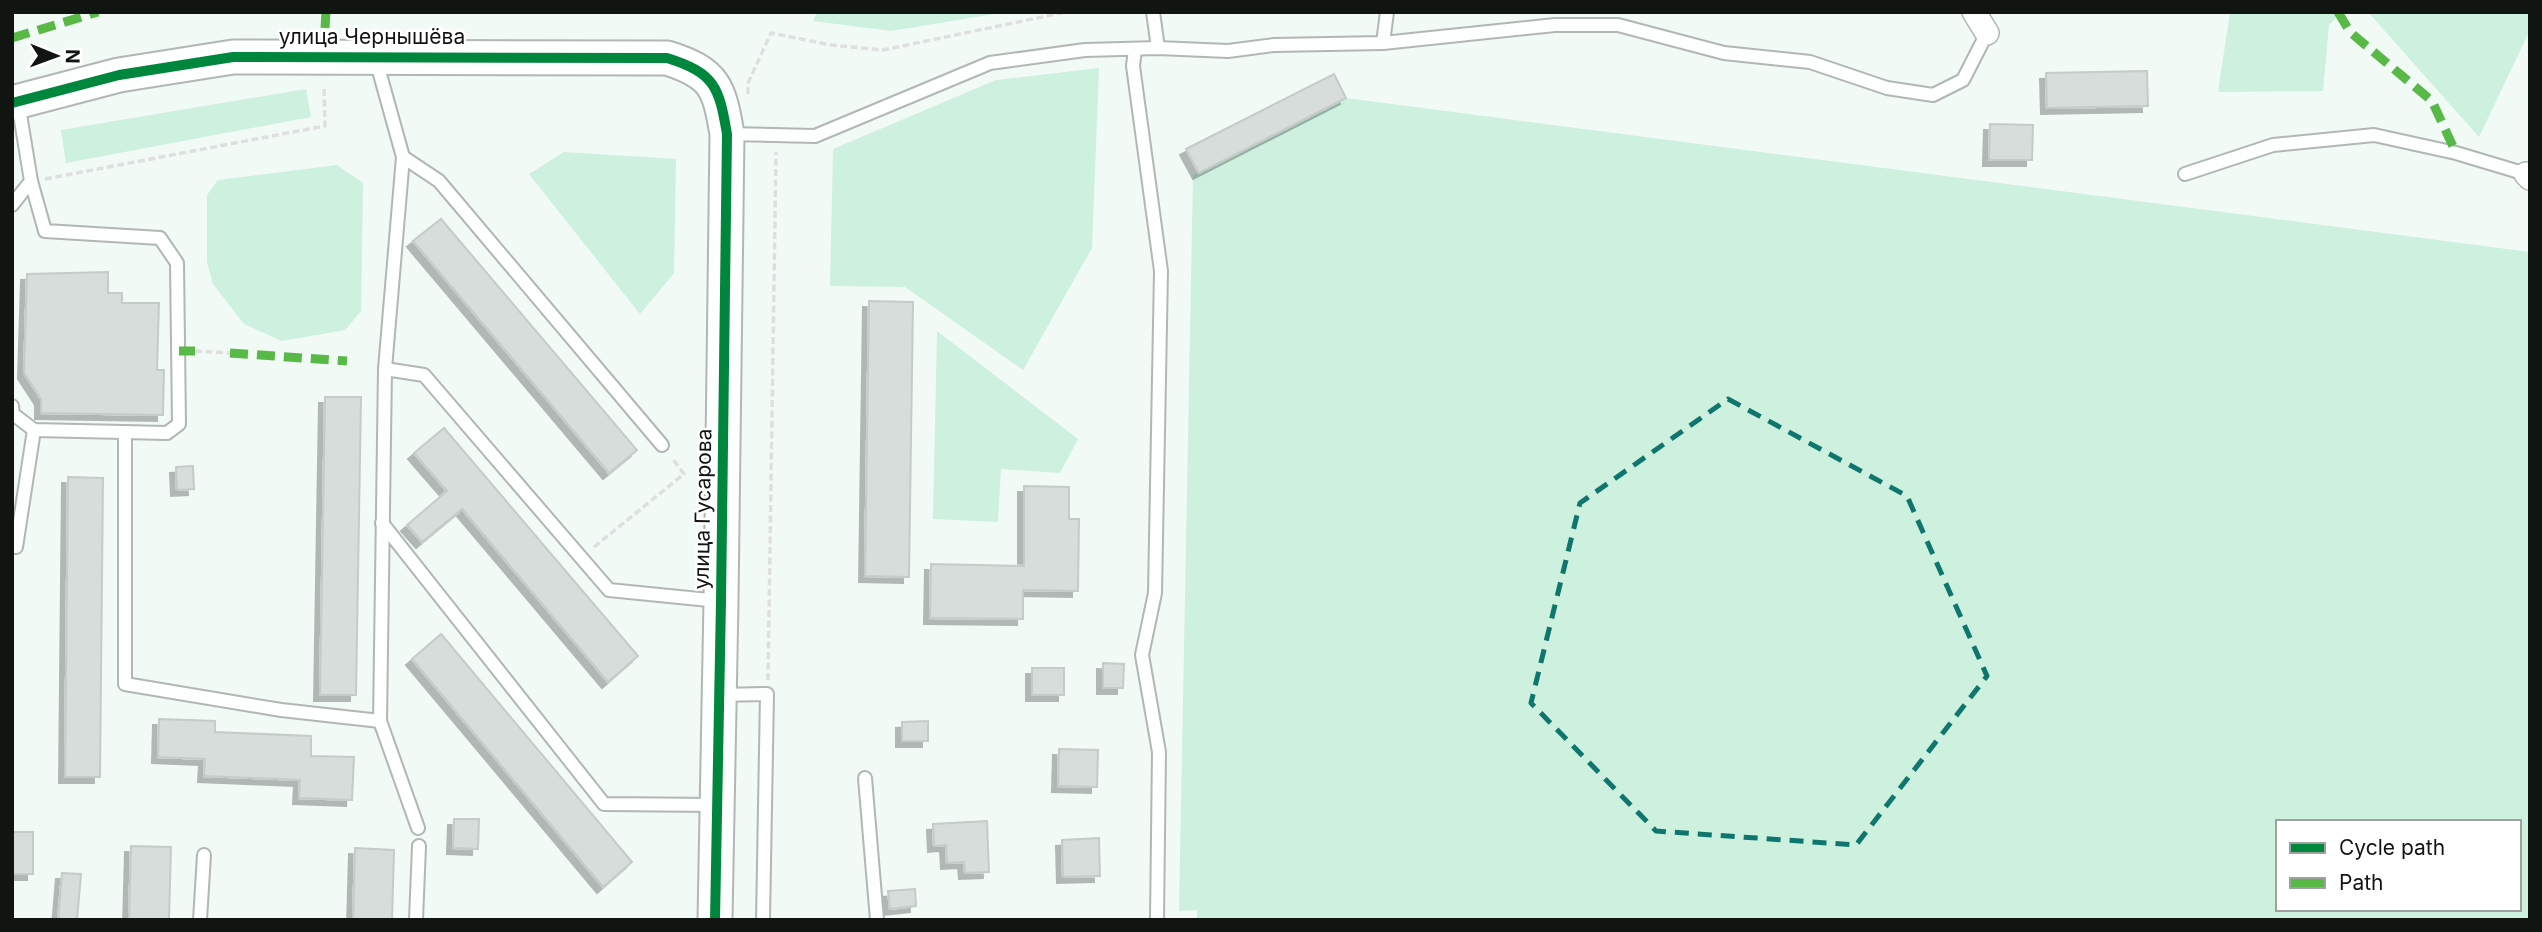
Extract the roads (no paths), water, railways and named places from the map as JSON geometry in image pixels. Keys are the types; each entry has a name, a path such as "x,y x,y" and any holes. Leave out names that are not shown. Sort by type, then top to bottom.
{"street":[{"path":"1974,12 1989,22"},
{"name":"улица Чернышёва","path":"15,102 119,75 233,57 375,56 667,58 691,65 707,77 721,99"},
{"name":"улица Гусарова","path":"715,920 721,601 736,134 721,99"}],"lane":[{"path":"1153,12 1158,48"},
{"path":"1383,43 1387,12"},
{"path":"736,134 815,136 990,62 1085,50 1158,48 1228,51 1275,45 1383,43 1555,25 1618,25 1724,53 1810,62 1887,88 1933,95 1963,80 1989,22"},
{"path":"1135,49 1133,66 1161,271 1154,593 1142,655 1159,752 1157,920"},
{"path":"375,56 403,157 384,369 380,721 418,828"},
{"path":"12,407 13,414 34,430 167,433 179,424 177,263 160,238 46,231 31,181 15,102"},
{"path":"2185,174 2273,145 2374,135 2456,153 2528,176"},
{"path":"403,157 439,181 662,445"},
{"path":"12,205 31,181"},
{"path":"384,369 424,375 609,590 721,601"},
{"path":"12,547 16,547 34,430"},
{"path":"125,433 125,684 281,709 380,721"},
{"path":"382,523 604,804 716,805"},
{"path":"719,695 767,694 763,920"},
{"path":"865,778 877,920"},
{"path":"416,920 419,846"},
{"path":"200,920 204,855"}]}
